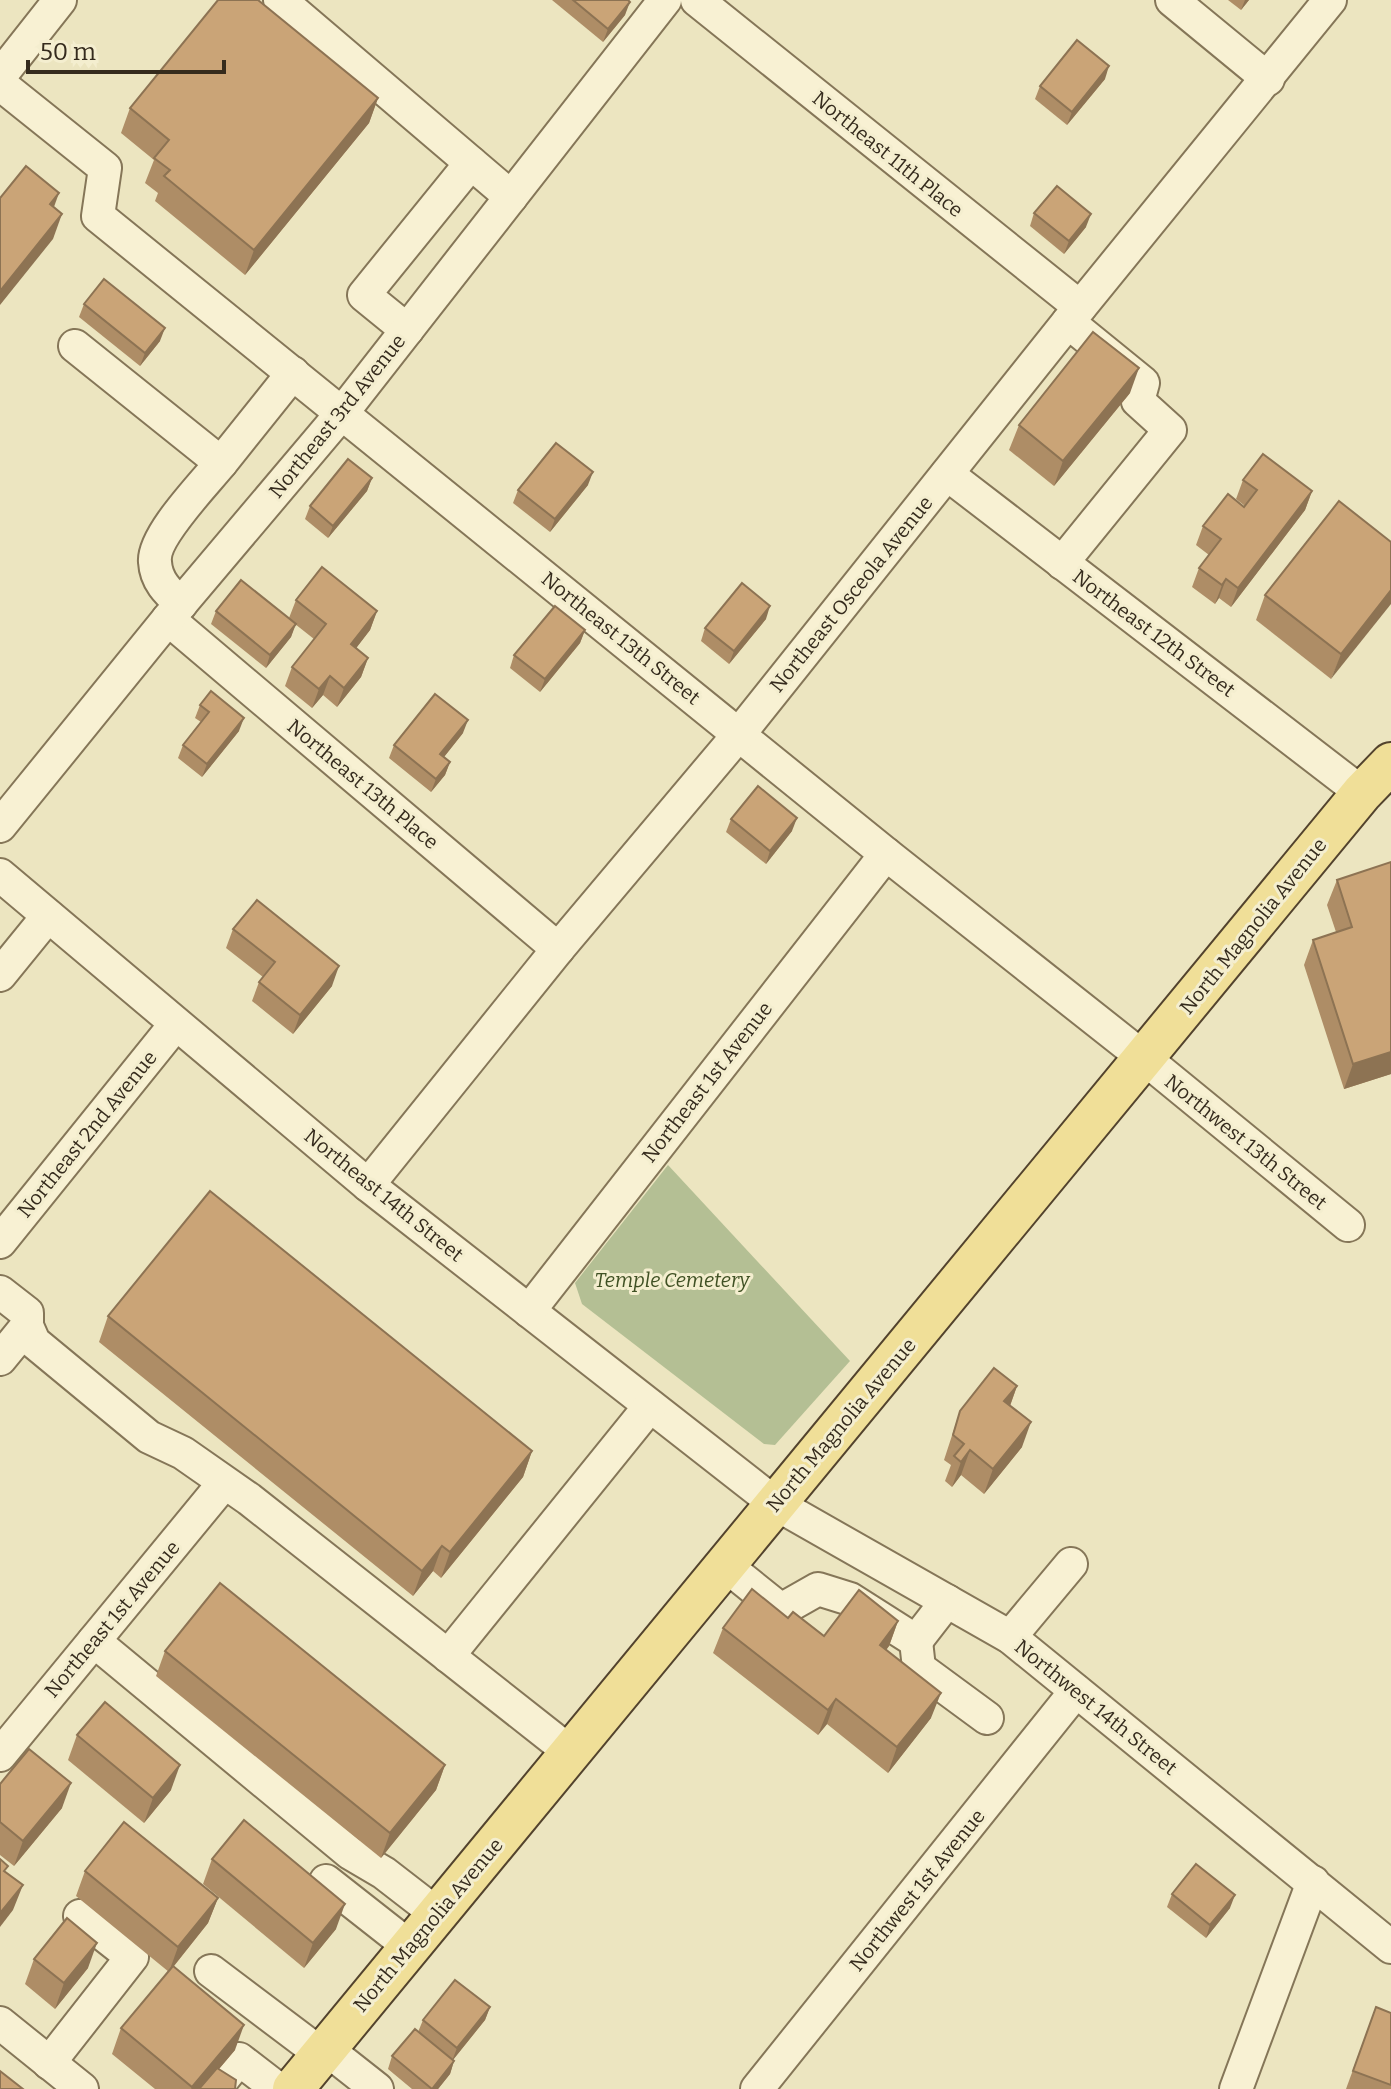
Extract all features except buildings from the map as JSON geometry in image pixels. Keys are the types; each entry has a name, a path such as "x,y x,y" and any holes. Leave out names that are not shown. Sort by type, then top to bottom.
{"main road":[{"name":"North Magnolia Avenue","path":"293,2089 1362,793 1391,763"}],"street":[{"path":"0,76 60,0"},
{"path":"280,0 511,197"},
{"name":"Northeast 3rd Avenue","path":"0,826 174,612 342,413 665,0"},
{"name":"Northeast 11th Place","path":"697,0 1074,314 1143,383 1138,401 1170,430 1062,563"},
{"path":"1172,0 1268,79"},
{"name":"Northeast Osceola Avenue","path":"368,1185 558,949 740,733 1074,314 1330,0"},
{"name":"Northeast 13th Street","path":"0,84 105,168 98,216 886,854 1144,1058"},
{"path":"407,330 364,295 471,163"},
{"path":"75,346 221,463"},
{"name":"Northeast 13th Place","path":"293,373 162,537 154,560 161,585 174,612 558,949"},
{"name":"Northeast 12th Street","path":"947,474 1362,793"},
{"name":"Northeast 1st Avenue","path":"529,1311 886,854"},
{"name":"Northeast 14th Street","path":"0,875 368,1185 776,1504"},
{"path":"0,975 48,916"},
{"name":"Northeast 2nd Avenue","path":"0,1242 175,1025"},
{"name":"Northwest 13th Street","path":"1144,1058 1348,1225"},
{"path":"0,1292 27,1313 27,1326 34,1342 126,1420 149,1437 183,1453 249,1499 570,1752"},
{"path":"0,1359 27,1326"},
{"path":"448,1656 650,1406"},
{"name":"Northeast 1st Avenue","path":"4,1740 94,1641 224,1483"},
{"name":"Northwest 14th Street","path":"776,1504 1010,1637 1391,1947"},
{"path":"1010,1637 1071,1564"},
{"path":"725,1565 781,1610 818,1589 850,1599 916,1641"},
{"path":"947,1601 916,1641 919,1668 987,1718"},
{"path":"94,1641 350,1853 384,1873 437,1914"},
{"name":"Northwest 1st Avenue","path":"757,2089 1076,1691"},
{"path":"326,1881 410,1947"},
{"path":"1236,2089 1313,1882"},
{"path":"49,2063 132,1957 80,1916"},
{"path":"211,1971 377,2089"},
{"path":"0,2023 82,2089"},
{"path":"215,2089 239,2059 278,2089"}],"green space":[{"name":"Temple Cemetery","path":"668,1165 850,1361 775,1445 764,1444 582,1304 575,1283"}]}
